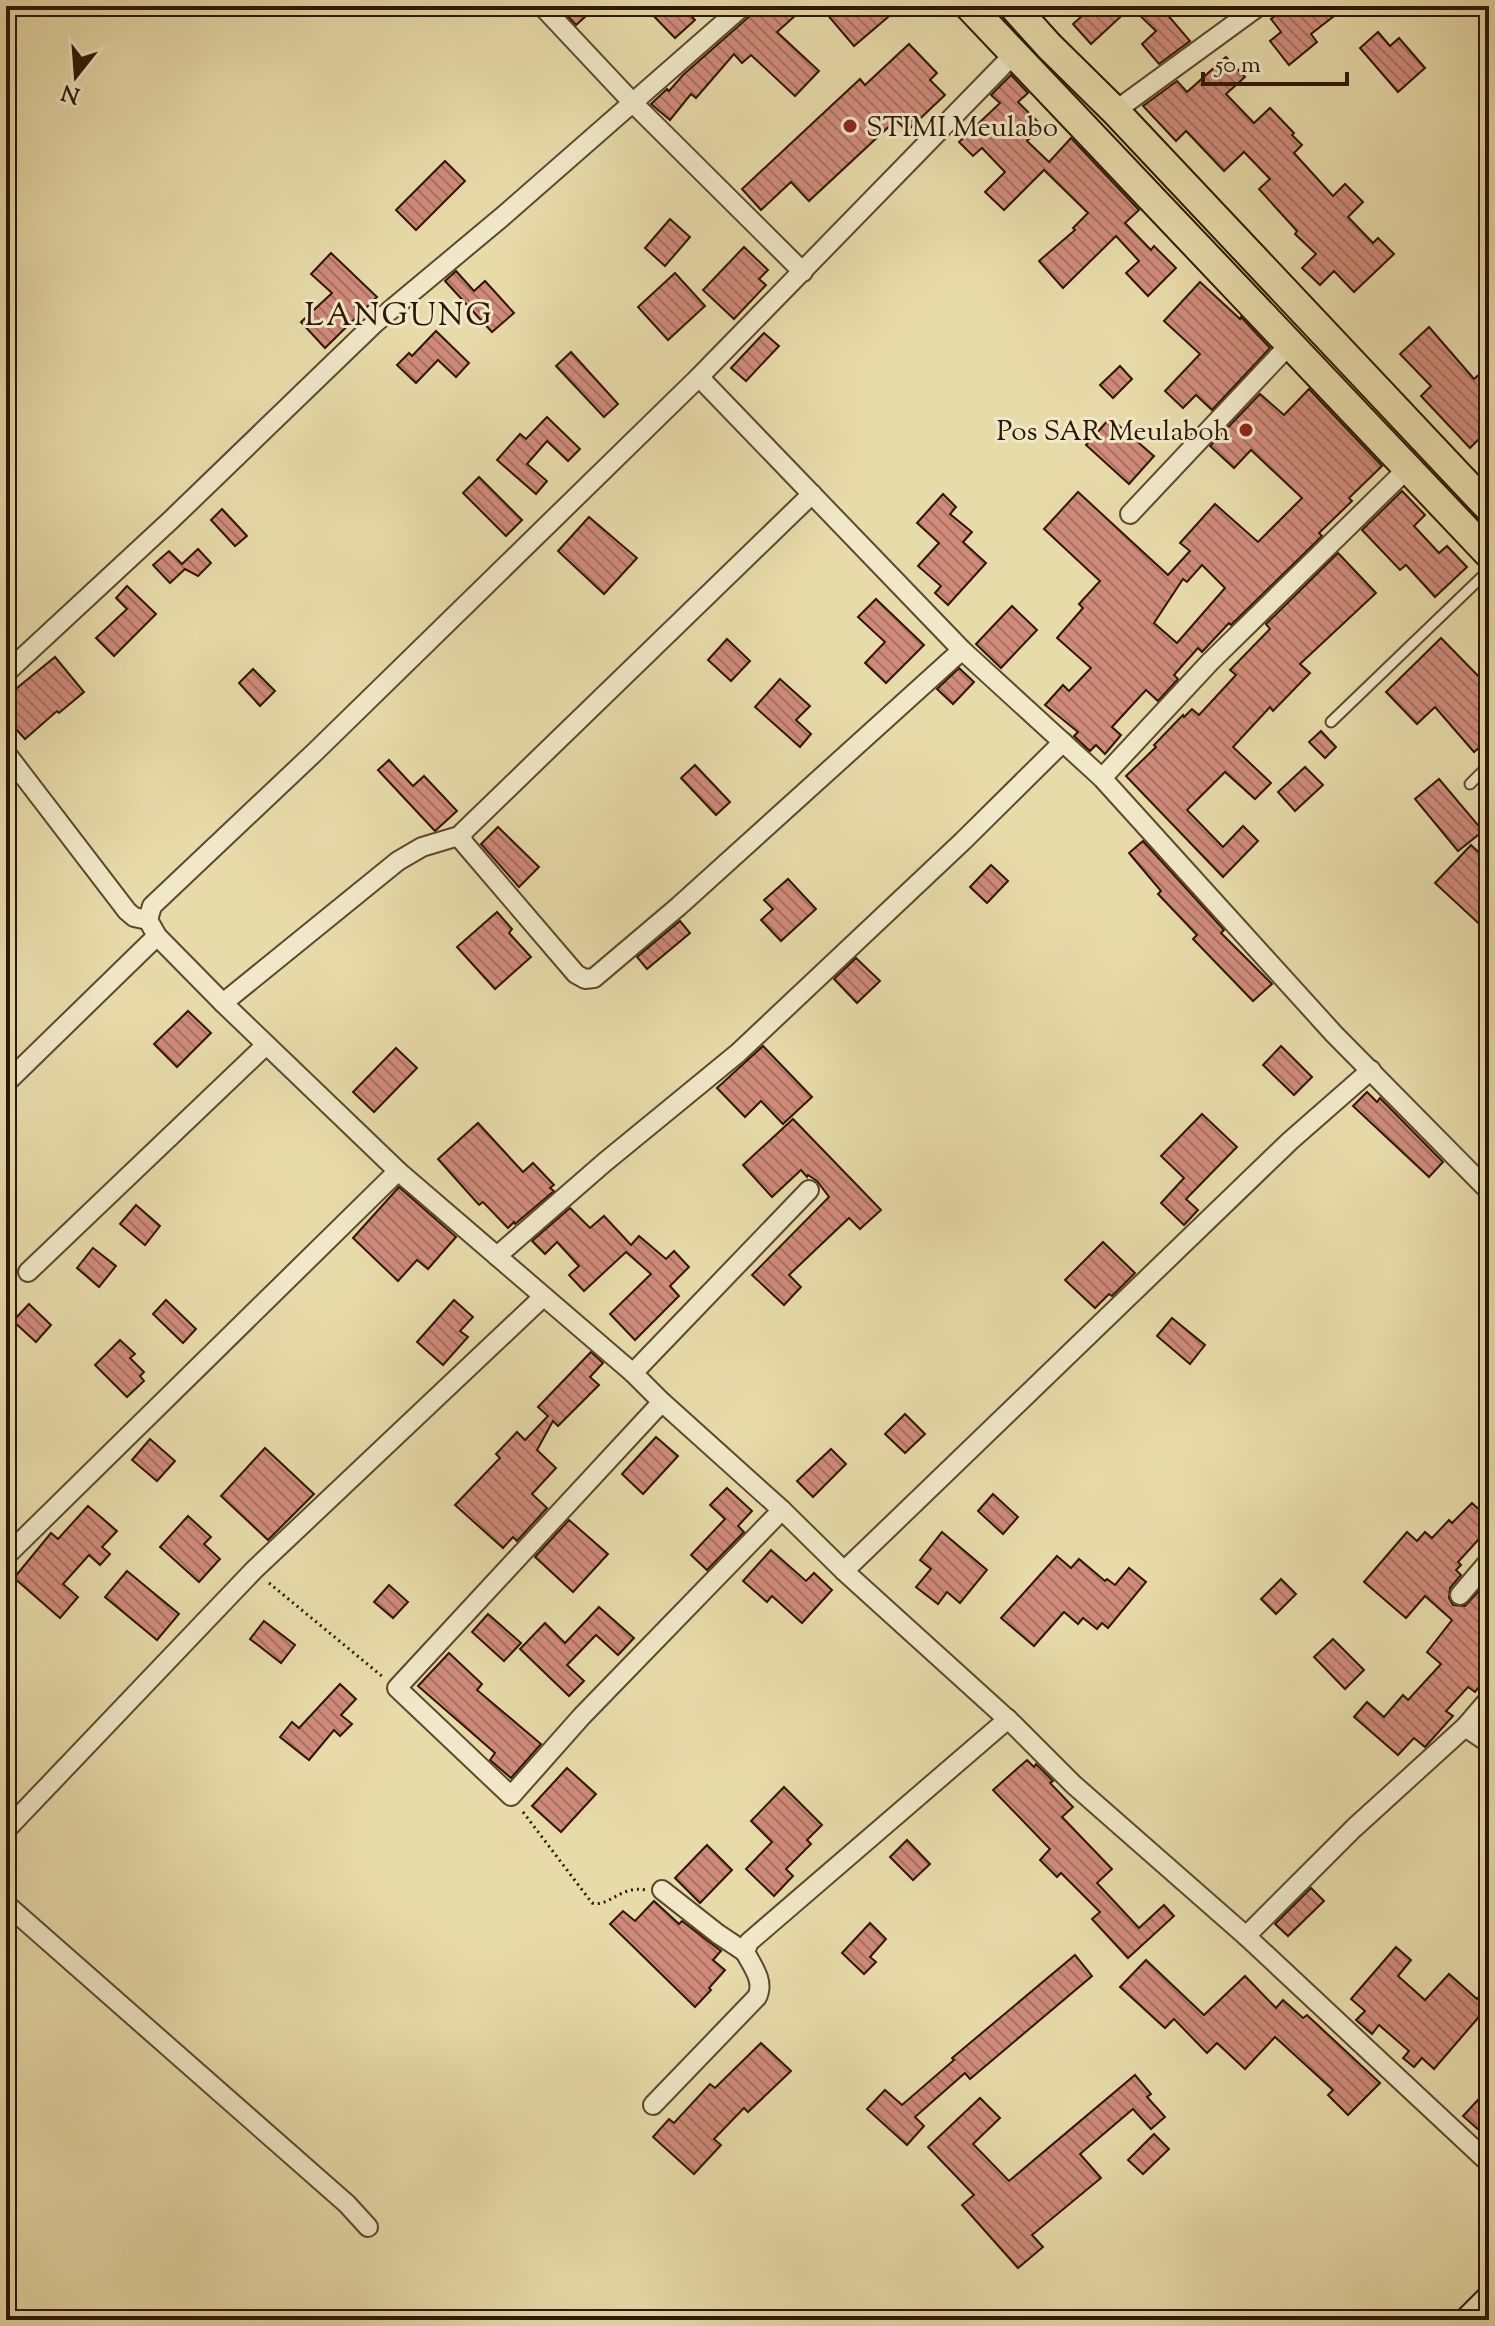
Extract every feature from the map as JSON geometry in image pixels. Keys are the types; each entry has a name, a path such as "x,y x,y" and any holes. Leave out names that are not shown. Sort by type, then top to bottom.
{"highway":[{"path":"969,6 1489,554"},
{"path":"1013,6 1489,508"}],"main road":[{"path":"1467,2320 1489,2298"}],"street":[{"path":"542,6 633,103 803,272"},
{"path":"6,673 375,323 502,217 743,6"},
{"path":"1115,111 1259,6"},
{"path":"152,928 148,913 152,906 316,751 699,377 1013,55"},
{"path":"1130,514 1290,344"},
{"path":"699,377 962,650 1102,778 1317,1015 1489,1191"},
{"path":"1102,778 1210,662 1408,468"},
{"path":"812,494 462,835 463,842 576,974 585,979 594,978 727,863 962,650"},
{"path":"497,1256 738,1053 1063,742"},
{"path":"6,753 127,911 152,928 223,1003 398,1171 633,1373 844,1571 1008,1719 1074,1785 1246,1936 1489,2163"},
{"path":"223,1003 398,861 422,847 462,835"},
{"path":"6,1083 152,928"},
{"path":"28,1272 266,1045"},
{"path":"844,1571 1290,1141 1371,1070"},
{"path":"6,1556 398,1171"},
{"path":"633,1373 809,1190"},
{"path":"6,1830 254,1570 543,1297"},
{"path":"662,1402 397,1688 511,1796 582,1716 782,1510"},
{"path":"1460,1595 1489,1561"},
{"path":"1246,1936 1354,1828 1465,1727 1489,1699"},
{"path":"745,1952 749,1942 759,1932 1008,1719"},
{"path":"1465,1727 1489,1743"},
{"path":"653,2105 760,1991 756,1971 745,1952 662,1890"},
{"path":"6,1904 347,2204 368,2227"}],"lane":[{"path":"1331,722 1489,570"},
{"path":"1470,784 1489,765"}],"path":[{"path":"254,1570 397,1688"},
{"path":"511,1796 592,1903 600,1904 633,1888 662,1890"}],"building":[{"path":"558,6 597,6 576,25"},
{"path":"644,6 697,6 689,14 695,20 675,38"},
{"path":"755,6 806,6 777,32 819,71 795,96 751,55 742,63 734,54 696,98 691,94 670,120 651,104 751,15"},
{"path":"820,6 901,6 854,46"},
{"path":"1093,6 1160,6 1190,41 1159,64 1142,44 1156,31 1131,7 1091,44 1073,24"},
{"path":"1288,6 1347,6 1311,34 1317,42 1289,65 1270,41 1281,32 1271,19"},
{"path":"1378,32 1390,46 1399,38 1425,68 1398,92 1360,48"},
{"name":"STIMI Meulabo","path":"909,44 937,73 930,80 945,95 907,131 896,120 809,201 791,182 761,210 742,189 860,79 865,85"},
{"path":"1226,57 1245,77 1226,94 1254,123 1270,108 1302,145 1294,153 1333,196 1345,184 1363,202 1348,217 1373,243 1378,238 1394,254 1354,292 1334,271 1320,285 1302,268 1316,254 1295,234 1297,231 1259,189 1270,179 1244,152 1224,171 1186,131 1176,141 1143,106 1177,81 1187,92"},
{"path":"1011,75 1028,93 1018,102 1042,126 1027,141 1049,162 1071,138 1139,210 1125,223 1151,250 1154,246 1176,268 1148,296 1126,273 1139,261 1116,236 1063,288 1039,261 1075,230 1073,228 1088,213 1044,170 1004,210 985,192 1005,172 982,148 973,156 959,142 1000,103 991,95"},
{"path":"445,161 465,181 416,230 396,210"},
{"path":"670,219 690,237 665,266 645,248"},
{"path":"744,247 768,270 759,279 766,285 734,319 703,290"},
{"path":"331,253 377,297 325,348 301,322 332,293 311,274"},
{"path":"456,271 474,291 485,281 514,313 492,332 445,281"},
{"path":"675,273 705,306 668,340 638,307"},
{"path":"1200,282 1241,317 1270,348 1212,410 1196,395 1183,408 1165,391 1200,354 1164,321"},
{"path":"1429,327 1474,379 1489,366 1489,451 1479,439 1470,448 1421,396 1431,386 1400,354"},
{"path":"436,331 469,363 456,377 438,360 416,383 397,365 409,353 412,356"},
{"path":"764,333 779,346 746,381 731,368"},
{"path":"571,352 618,404 604,417 556,366"},
{"path":"1120,366 1132,379 1113,398 1100,385"},
{"path":"1309,389 1382,466 1319,533 1322,536 1202,652 1198,648 1174,675 1178,679 1158,701 1146,690 1112,727 1121,735 1105,754 1096,745 1090,751 1074,736 1078,732 1045,705 1063,685 1069,691 1091,668 1057,638 1083,608 1079,604 1100,581 1044,529 1078,492 1168,575 1190,551 1180,543 1215,504 1258,542 1302,498 1251,450 1234,468 1210,446 1260,394 1284,415","holes":["1202,565 1225,588 1177,643 1154,623 1183,579 1187,582"]},
{"path":"547,417 580,449 568,461 547,441 527,464 547,481 536,494 497,460 520,434 526,439"},
{"path":"1110,418 1154,456 1129,484 1086,445"},
{"path":"479,477 522,520 506,536 463,493"},
{"path":"1402,491 1425,515 1414,526 1439,553 1447,546 1467,567 1435,597 1406,565 1400,570 1362,530"},
{"path":"943,494 956,507 950,514 972,532 963,542 986,563 948,605 935,593 941,586 918,566 939,543 917,523"},
{"path":"222,509 247,536 235,546 211,520"},
{"path":"589,517 637,558 604,594 558,551"},
{"path":"198,549 211,563 198,576 185,569 170,583 153,565 169,551 182,564"},
{"path":"1338,553 1376,593 1300,664 1310,673 1273,711 1270,707 1233,747 1271,783 1255,799 1225,772 1187,810 1223,847 1243,826 1258,841 1223,877 1126,776 1183,715 1192,709 1199,715 1236,675 1230,670 1270,629 1266,624"},
{"path":"127,586 156,614 114,656 96,638 127,609 116,598"},
{"path":"876,599 924,645 886,683 865,663 885,642 858,617"},
{"path":"1012,606 1037,630 1001,668 976,644"},
{"path":"1441,638 1489,687 1489,739 1474,752 1435,707 1417,724 1386,692"},
{"path":"727,639 750,661 731,681 708,660"},
{"path":"55,657 84,692 25,739 6,718 6,697"},
{"path":"959,668 974,682 953,704 937,689"},
{"path":"253,669 275,691 260,706 239,683"},
{"path":"780,679 810,706 796,720 811,734 800,747 755,707"},
{"path":"1321,731 1336,747 1325,758 1309,742"},
{"path":"389,760 413,786 424,776 457,811 435,831 378,770"},
{"path":"695,765 730,802 716,815 681,778"},
{"path":"1305,767 1323,785 1295,811 1278,792"},
{"path":"1439,779 1483,831 1458,851 1415,799"},
{"path":"498,827 539,867 519,887 481,844"},
{"path":"1143,841 1224,930 1221,933 1272,984 1253,1001 1193,939 1197,935 1158,894 1161,891 1129,853"},
{"path":"1471,845 1489,862 1489,933 1435,883"},
{"path":"991,865 1008,881 987,903 970,887"},
{"path":"788,879 816,909 781,941 761,920 773,909 764,900"},
{"path":"497,912 512,929 509,933 531,957 495,989 457,947"},
{"path":"680,921 690,933 647,969 637,957"},
{"path":"856,958 880,981 857,1003 834,979"},
{"path":"188,1011 211,1033 177,1067 154,1044"},
{"path":"763,1046 812,1097 783,1124 761,1101 745,1117 717,1088"},
{"path":"1281,1046 1312,1077 1294,1095 1263,1065"},
{"path":"396,1048 417,1068 374,1112 353,1092"},
{"path":"1367,1092 1377,1102 1380,1098 1443,1162 1429,1177 1353,1106"},
{"path":"1202,1114 1237,1147 1186,1199 1198,1210 1184,1225 1161,1203 1184,1178 1161,1156"},
{"path":"793,1119 881,1210 860,1229 849,1218 789,1275 801,1287 784,1305 752,1275 829,1197 817,1181 801,1170 772,1197 743,1165"},
{"path":"478,1123 523,1172 533,1163 554,1185 550,1188 554,1191 508,1228 483,1202 479,1205 438,1159"},
{"path":"399,1187 456,1237 428,1269 417,1260 398,1281 353,1238"},
{"path":"136,1205 160,1226 145,1245 120,1224"},
{"path":"570,1208 590,1228 604,1216 631,1245 639,1236 666,1259 674,1251 689,1267 670,1286 679,1296 635,1340 610,1314 651,1274 626,1252 584,1291 569,1275 579,1266 557,1242 545,1254 532,1241"},
{"path":"1103,1242 1135,1273 1095,1308 1065,1280"},
{"path":"93,1248 116,1266 99,1287 77,1268"},
{"path":"166,1300 196,1329 183,1343 153,1314"},
{"path":"454,1300 473,1317 460,1331 468,1337 443,1365 417,1342"},
{"path":"29,1304 51,1325 36,1342 13,1321"},
{"path":"1172,1318 1205,1345 1190,1364 1157,1336"},
{"path":"120,1340 135,1354 130,1358 144,1372 140,1376 144,1381 127,1397 95,1365"},
{"path":"591,1352 603,1363 590,1377 599,1385 558,1426 553,1421 537,1450 556,1468 532,1494 547,1508 517,1541 513,1537 503,1548 455,1505 500,1458 496,1454 517,1432 525,1440 548,1416 538,1407"},
{"path":"905,1414 925,1434 905,1453 885,1434"},
{"path":"656,1437 678,1456 643,1494 622,1474"},
{"path":"150,1439 175,1461 157,1481 132,1460"},
{"path":"265,1448 314,1494 268,1540 221,1496"},
{"path":"831,1449 846,1464 813,1497 797,1481"},
{"path":"727,1488 752,1511 738,1526 744,1532 707,1570 691,1555 725,1519 710,1505"},
{"path":"993,1494 1018,1517 1003,1534 978,1511"},
{"path":"1472,1503 1489,1519 1489,1548 1479,1539 1458,1562 1461,1565 1456,1570 1461,1575 1450,1588 1449,1598 1453,1605 1465,1606 1489,1580 1489,1675 1475,1692 1468,1687 1446,1711 1453,1716 1425,1747 1414,1738 1398,1755 1354,1717 1367,1702 1384,1717 1403,1695 1408,1700 1441,1664 1427,1652 1452,1620 1425,1596 1406,1618 1364,1582 1407,1532 1417,1541 1425,1532 1432,1538"},
{"path":"88,1506 117,1531 102,1547 110,1554 100,1565 89,1555 63,1584 78,1597 60,1618 14,1578 51,1533 58,1539"},
{"path":"188,1516 211,1537 204,1544 220,1559 199,1582 160,1547"},
{"path":"569,1520 608,1554 573,1592 535,1557"},
{"path":"942,1532 987,1570 960,1603 947,1592 938,1604 916,1587 931,1569 920,1560"},
{"path":"771,1550 806,1581 814,1573 832,1590 802,1623 772,1596 767,1602 743,1581"},
{"path":"1057,1556 1071,1568 1079,1559 1105,1581 1107,1579 1115,1585 1129,1568 1146,1582 1108,1628 1102,1623 1097,1629 1083,1618 1078,1624 1064,1612 1034,1646 1001,1618"},
{"path":"127,1571 179,1614 157,1640 105,1597"},
{"path":"1281,1579 1296,1594 1276,1614 1261,1599"},
{"path":"389,1585 408,1602 393,1618 374,1602"},
{"path":"599,1607 634,1638 618,1655 596,1635 567,1665 584,1681 569,1696 520,1649 545,1623 565,1643"},
{"path":"488,1614 521,1643 504,1661 472,1632"},
{"path":"264,1621 295,1645 281,1663 250,1639"},
{"path":"1333,1639 1364,1670 1345,1689 1314,1657"},
{"path":"449,1653 482,1684 477,1690 541,1744 511,1778 490,1760 495,1753 418,1686"},
{"path":"340,1684 356,1699 341,1715 352,1724 340,1736 334,1730 309,1760 280,1737 292,1722 299,1728"},
{"path":"1027,1760 1034,1767 1036,1764 1053,1781 1050,1783 1073,1807 1062,1817 1112,1869 1097,1883 1139,1928 1164,1905 1174,1916 1128,1958 1092,1919 1100,1912 1061,1873 1057,1877 1040,1860 1050,1849 993,1790"},
{"path":"567,1768 596,1794 561,1832 532,1806"},
{"path":"784,1787 822,1825 807,1840 811,1844 786,1869 793,1876 774,1896 746,1869 772,1842 751,1821"},
{"path":"907,1840 930,1864 913,1880 890,1857"},
{"path":"707,1845 732,1870 700,1903 675,1878"},
{"path":"1311,1888 1324,1901 1288,1936 1275,1924"},
{"path":"654,1901 679,1924 682,1921 721,1951 713,1960 725,1970 695,2007 610,1924 623,1911 635,1921"},
{"path":"870,1923 886,1939 870,1957 876,1962 864,1974 842,1953"},
{"path":"1396,1947 1411,1960 1398,1976 1425,2000 1449,1974 1477,1999 1489,1985 1489,2027 1478,2018 1434,2069 1422,2058 1414,2067 1403,2058 1409,2051 1379,2025 1372,2034 1356,2020 1365,2011 1351,1999"},
{"path":"1075,1955 1092,1976 970,2079 965,2073 915,2117 924,2126 907,2145 867,2109 885,2090 902,2105 954,2060 952,2058"},
{"path":"1146,1960 1204,2015 1245,1976 1276,2008 1283,2000 1303,2018 1307,2015 1380,2083 1348,2115 1328,2095 1333,2090 1275,2037 1245,2069 1217,2043 1207,2053 1174,2019 1165,2028 1120,1987"},
{"path":"761,2043 791,2071 748,2112 744,2108 714,2139 721,2145 694,2174 653,2137 669,2119 674,2123 710,2084 715,2088"},
{"path":"1135,2075 1151,2094 1147,2097 1165,2117 1151,2129 1133,2109 1080,2154 1101,2178 1032,2235 1043,2247 1018,2268 962,2205 974,2195 928,2147 980,2098 1000,2118 973,2144 1009,2181"},
{"path":"1489,2088 1489,2139 1463,2116"},
{"path":"1154,2134 1169,2149 1143,2174 1128,2160"}],"place":[{"name":"STIMI Meulabo","path":"850,126"},
{"name":"Pos SAR Meulaboh","path":"1246,430"}],"district":[{"name":"LANGUNG","path":"399,314"}]}
